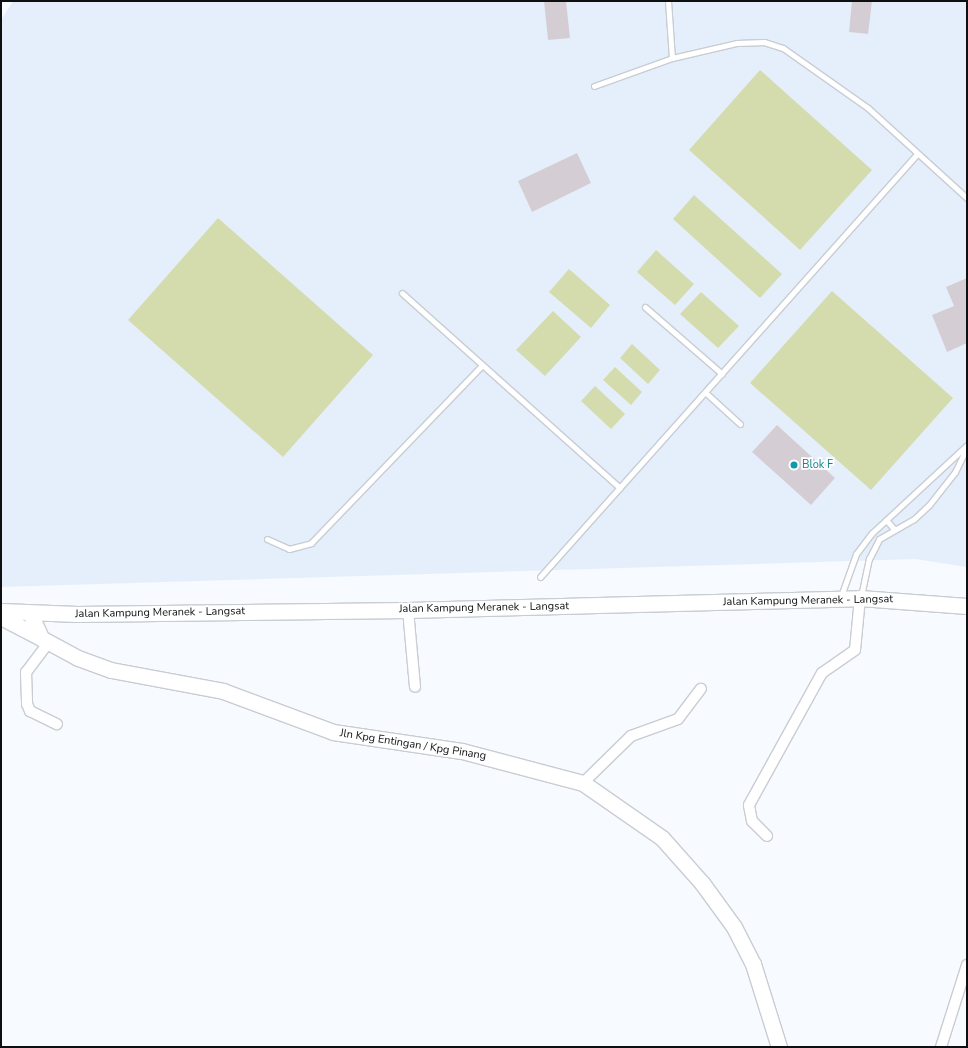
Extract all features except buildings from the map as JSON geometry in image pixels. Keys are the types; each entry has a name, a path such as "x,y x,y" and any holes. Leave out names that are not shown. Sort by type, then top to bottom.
{"main road":[{"name":"Jalan Kampung Meranek - Langsat","path":"1,611 49,613 408,610 840,600 860,598 967,606"},
{"path":"30,613 45,640"},
{"path":"45,640 49,613"},
{"name":"Jln Kpg Entingan / Kpg Pinang","path":"1,617 45,640 111,670 223,691 333,732 462,751 583,783 662,838 720,906 760,979 779,1047"}],"street":[{"path":"767,836 752,821 749,805 822,673 855,650 860,598"},
{"path":"408,610 415,686"},
{"path":"45,640 26,672 27,704 30,711 57,724"},
{"path":"583,783 631,736 678,719 701,689"},
{"path":"941,1047 967,968"}],"lane":[{"path":"668,1 672,58"},
{"path":"594,86 672,58 737,43 764,42 783,48 868,108 967,198"},
{"path":"540,577 706,393 917,154"},
{"path":"402,293 620,488"},
{"path":"644,307 722,374"},
{"path":"267,539 288,549 311,543 482,365"},
{"path":"706,393 740,424"},
{"path":"840,600 856,554 886,520 967,446"},
{"path":"860,598 873,549 884,534 914,519 929,505 955,472 967,446"},
{"path":"886,520 894,529"}],"shaded area":[{"path":"13,1 967,1 967,567 915,559 1,587 1,20"}],"green space":[{"path":"760,70 872,170 800,250 689,150"},
{"path":"694,195 782,274 760,298 673,219"},
{"path":"218,218 373,355 283,457 128,320"},
{"path":"656,250 694,284 675,305 637,272"},
{"path":"569,269 610,305 591,328 549,292"},
{"path":"832,291 953,398 871,490 750,383"},
{"path":"701,292 739,326 718,348 680,314"},
{"path":"553,311 581,337 545,376 516,350"},
{"path":"632,344 660,370 648,384 620,358"},
{"path":"615,367 642,392 631,405 603,380"},
{"path":"595,386 625,414 611,429 581,401"}],"place":[{"name":"Blok F","path":"794,465"}]}
